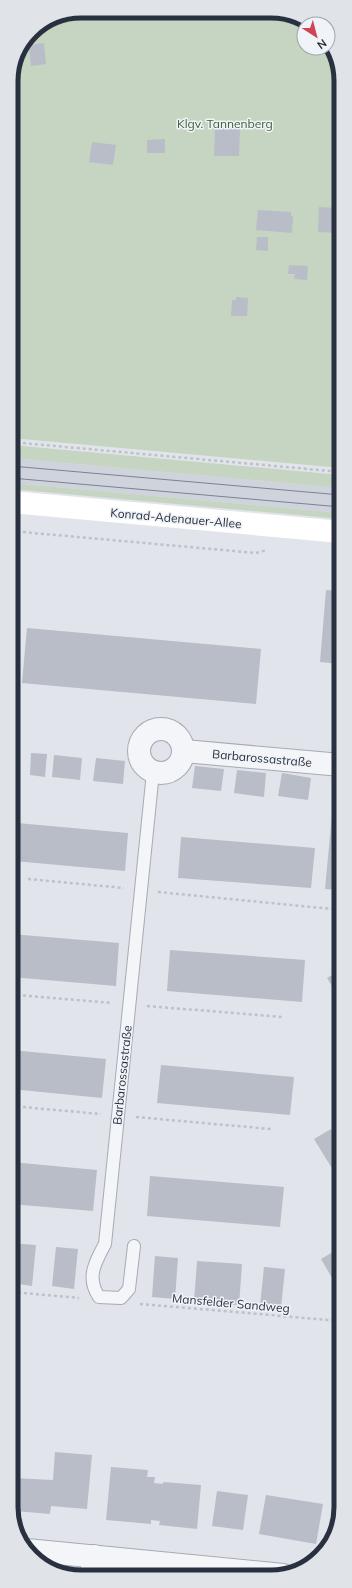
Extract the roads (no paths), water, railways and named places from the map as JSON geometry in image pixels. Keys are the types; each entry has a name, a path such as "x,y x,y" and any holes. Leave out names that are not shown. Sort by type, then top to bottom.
{"main road":[{"name":"Konrad-Adenauer-Allee","path":"18,503 334,531"}],"street":[{"path":"160,729 173,732 179,737 184,751 180,763 175,769 166,773 153,772 142,764 139,754 139,746 147,734 152,730 160,729"},
{"name":"Barbarossastraße","path":"184,751 334,764"},
{"path":"39,1553 93,1566 188,1570"}],"lane":[{"name":"Barbarossastraße","path":"134,1246 129,1289 121,1298 99,1297 93,1288 94,1265 105,1244 153,772"}],"tram line":[{"path":"18,467 334,494"},
{"path":"18,479 334,506"}],"park label":[{"name":"Klgv. Tannenberg","path":"225,123"}]}
